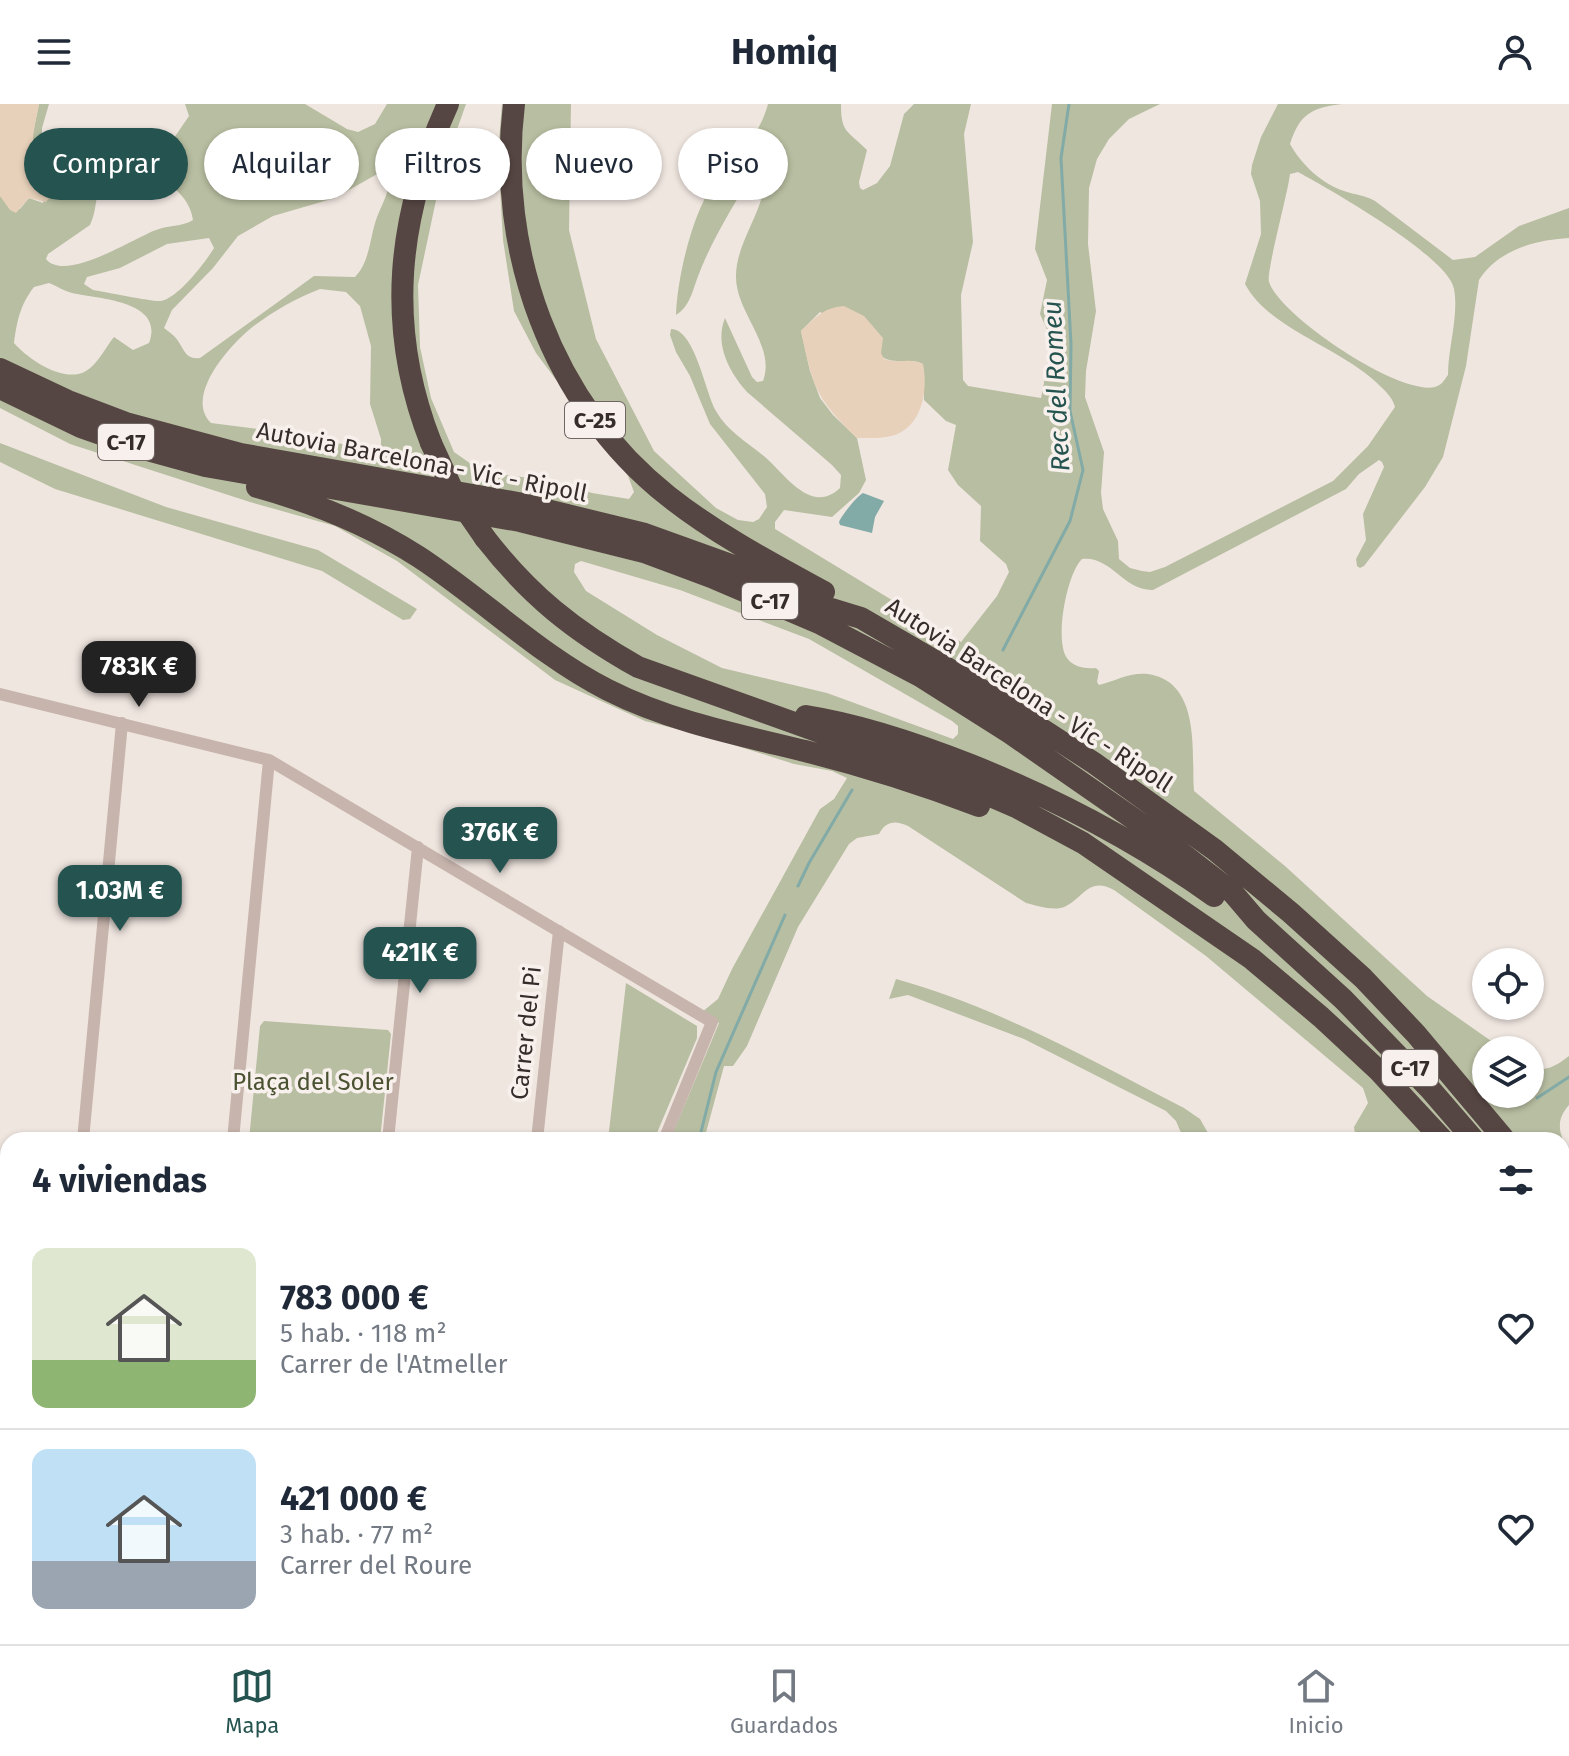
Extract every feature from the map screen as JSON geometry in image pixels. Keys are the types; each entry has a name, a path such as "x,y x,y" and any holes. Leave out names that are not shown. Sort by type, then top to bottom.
{"highway":[{"path":"448,104 415,189 405,241 402,299 407,366 431,443 454,493 485,538 528,587 555,613 592,641 638,667 911,763 978,790 1083,843 1252,959 1379,1071 1436,1132"},
{"name":"C-25","path":"514,104 510,180 520,255 550,345 584,403 628,459 666,495 702,521 832,597 861,618"},
{"name":"Autovia Barcelona - Vic - Ripoll","path":"0,369 68,401 126,423 227,451 518,503 645,534 734,566 825,607 861,618 954,672 1069,747 1215,850 1363,978 1452,1075 1498,1132"},
{"name":"Autovia Barcelona - Vic - Ripoll","path":"0,388 81,427 205,466 506,518 644,552 821,624 920,676 1010,733 1200,867 1233,893 1256,920 1343,999 1467,1132"},
{"path":"205,466 234,481 281,494 373,529 440,572 560,661 633,702 727,732 852,763 944,792 1011,819 1135,878"},
{"path":"765,710 828,720 882,734 932,750 1029,789 1117,833 1224,904 1256,920"}],"street":[{"path":"0,694 269,760 712,1022 667,1132"},
{"path":"84,1132 122,723"},
{"path":"234,1132 269,760"},
{"path":"389,1132 418,847"},
{"name":"Carrer del Pi","path":"538,1132 559,931"}],"green space":[{"path":"39,104 49,104 42,128 34,128"},
{"path":"185,104 305,104 345,128 204,128 204,200 328,200 273,216 238,236 213,268 172,310 164,328 191,357 200,358 314,276 355,277 367,256 384,200 436,200 418,285 420,347 431,398 454,452 474,466 506,475 546,480 592,493 629,499 634,492 628,476 536,353 514,311 503,240 501,200 510,200 510,128 500,128 502,104 571,104 571,128 526,128 526,200 569,200 569,230 596,339 654,451 716,508 738,520 753,522 767,507 765,494 710,424 670,335 671,329 687,339 716,411 732,431 809,495 829,495 840,488 841,475 832,465 747,392 730,367 721,338 725,318 752,377 757,382 763,381 766,368 764,355 742,304 736,278 741,250 761,200 788,200 788,128 758,128 768,104 841,104 844,126 867,150 859,182 863,190 877,183 890,166 904,114 914,104 971,104 964,134 973,242 961,295 963,380 968,386 1041,398 1052,341 1040,314 1047,280 1035,249 1052,104 1160,104 1129,119 1109,139 1097,159 1089,188 1088,244 1096,311 1085,397 1104,452 1103,509 1118,541 1119,559 1130,568 1150,572 1333,481 1368,446 1395,407 1377,383 1344,359 1287,326 1256,300 1245,284 1261,234 1260,201 1251,174 1252,165 1261,137 1278,104 1342,104 1308,114 1298,125 1290,144 1306,166 1320,178 1336,188 1375,201 1453,260 1475,257 1519,226 1569,208 1569,238 1518,248 1496,261 1479,280 1466,366 1443,457 1425,487 1364,566 1357,566 1356,559 1366,540 1363,514 1384,467 1379,460 1359,474 1346,489 1153,590 1133,585 1102,563 1082,559 1067,592 1062,622 1063,649 1067,658 1080,667 1096,668 1099,671 1099,685 1148,674 1165,680 1178,690 1190,722 1194,791 1285,866 1427,996 1484,1036 1472,1036 1472,1108 1544,1108 1544,1069 1569,1056 1569,1105 1561,1117 1561,1132 1355,1132 1354,1127 1368,1103 1363,1088 1206,956 1114,890 1105,886 1092,887 1059,908 1026,903 908,826 891,823 879,834 857,838 849,844 798,927 747,1046 733,1066 724,1066 706,1132 673,1132 719,1023 702,1012 718,999 820,809 834,799 847,778 832,771 794,764 645,721 555,680 397,561 335,526 70,444 0,408 0,196 20,209 27,200 43,203 43,200 96,200 90,225 48,254 46,259 55,265 68,266 100,256 156,230 193,220 186,200 188,200 188,128 181,128 189,116","holes":["1298,172 1385,224 1447,275 1454,289 1455,310 1448,375 1439,385 1418,386 1370,367 1317,333 1278,297 1269,282 1269,275 1290,174","209,238 214,248 198,271 175,294 161,301 93,290 84,284 87,277 120,268 167,244","49,283 72,293 113,300 139,310 148,318 151,329 149,343 133,350 114,337 86,371 67,374 47,368 14,343 25,300 34,287","320,289 346,292 360,306 371,346 370,404 381,446 364,448 211,423 204,412 206,386 221,359 241,337 284,306","820,312 881,345 881,356 886,359 923,364 924,400 946,421 956,425 948,470 958,485 981,506 980,541 1006,564 1009,572 997,596 961,642 775,529 775,522 784,510 832,517 859,493 866,480 857,438 820,398 810,371 801,331","581,561 680,590 809,639 952,721 958,726 958,734 953,739 827,693 722,668 657,635 586,591 574,572 575,564"]},
{"path":"387,104 466,104 458,128 375,128 375,175 359,184 359,132 375,124"},
{"path":"704,200 737,200 709,250 690,299 676,315 679,284"},
{"path":"0,443 166,507 318,550 417,609 410,619 403,620 322,571 55,489 0,462"},
{"path":"896,979 1007,1019 1184,1108 1200,1119 1207,1132 1181,1132 1176,1121 1166,1111 1024,1039 908,995 889,999"},
{"path":"626,983 697,1026 697,1038 657,1132 609,1132"},
{"name":"Plaça del Soler","path":"264,1021 388,1030 391,1034 381,1132 250,1132 260,1026"}],"sand":[{"path":"0,104 39,104 35,128 24,128 24,200 27,200 16,213 0,196"},
{"path":"844,306 864,316 883,338 881,353 884,359 923,364 925,384 921,405 912,423 895,435 857,438 832,412 813,379 801,331 825,311"}],"water":[{"path":"863,493 884,501 875,517 872,533 840,525 839,522"}],"waterway":[{"name":"Rec del Romeu","path":"1003,650 1070,521 1083,470 1070,411 1071,344 1061,158 1069,104"},
{"name":"Rec del Romeu","path":"798,886 852,790"},
{"name":"Rec del Romeu","path":"701,1132 716,1072 785,915"},
{"path":"1544,1093 1569,1077"}]}
